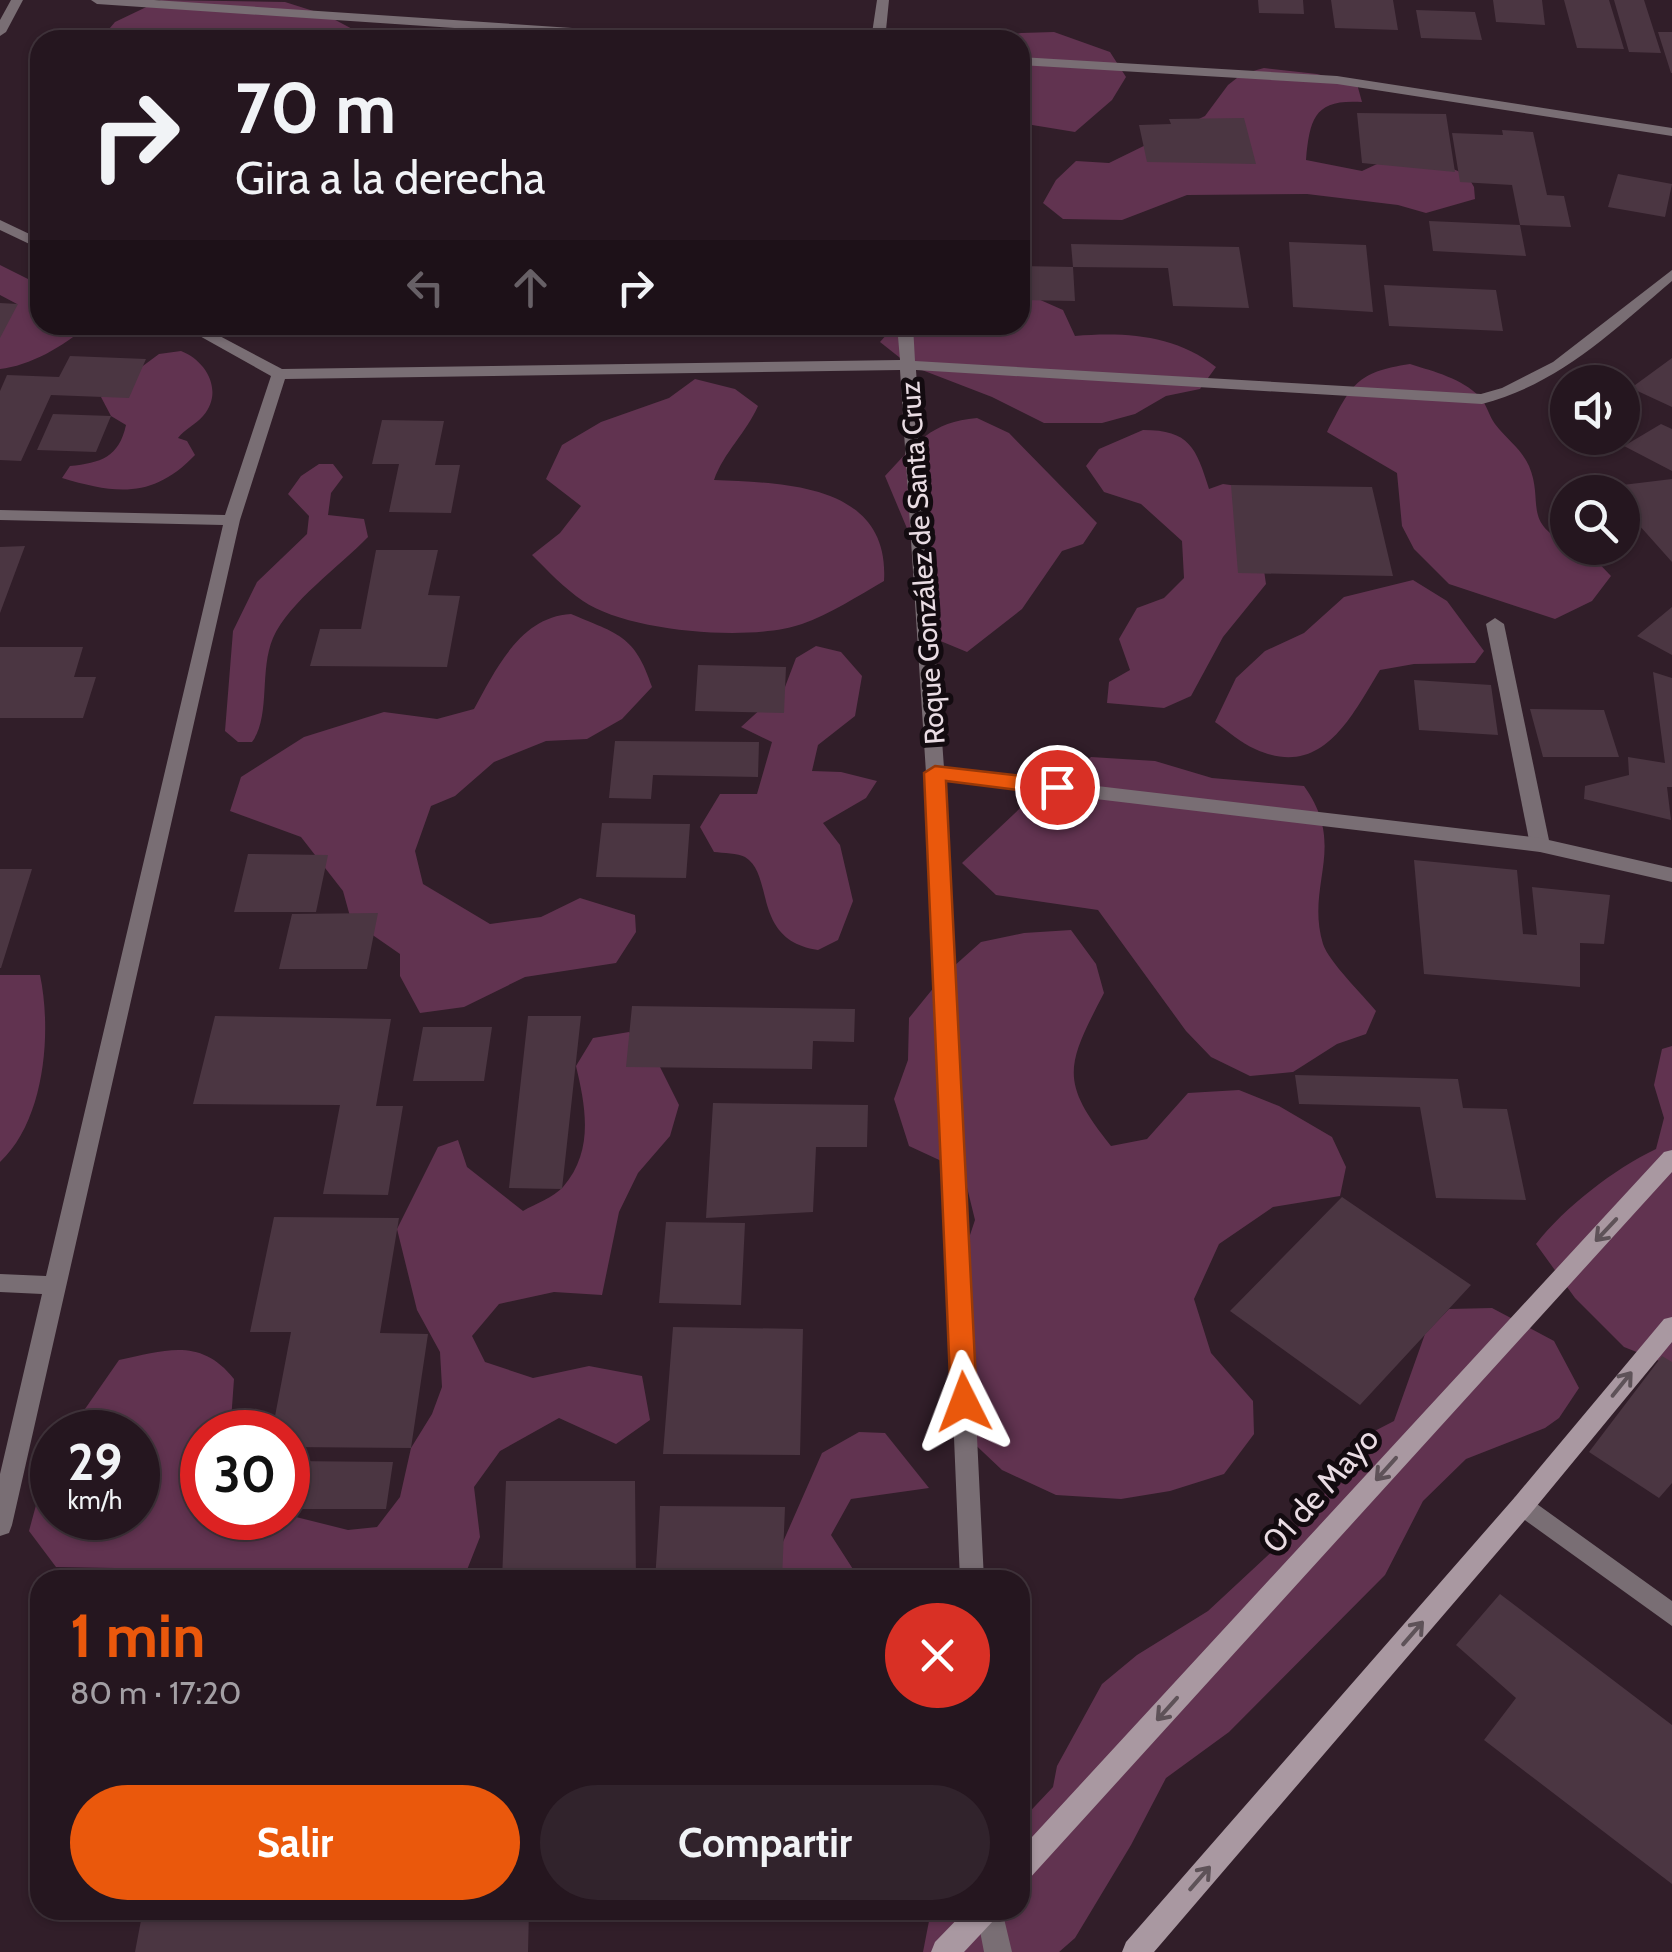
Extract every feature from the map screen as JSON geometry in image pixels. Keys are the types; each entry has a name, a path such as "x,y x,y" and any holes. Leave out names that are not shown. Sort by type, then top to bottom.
{"street":[{"path":"0,32 18,0"},
{"path":"98,0 544,30"},
{"path":"879,30 883,0"},
{"path":"1030,62 1337,80 1672,132"},
{"path":"0,224 30,240"},
{"path":"207,335 279,374 909,365 1482,399 1505,395 1544,376 1672,274"},
{"name":"Roque González de Santa Cruz","path":"906,335 935,773 972,1570"},
{"path":"0,1525 232,520 279,374"},
{"path":"0,515 232,520"},
{"path":"1495,624 1540,846"},
{"path":"935,773 1540,846 1672,875"},
{"name":"01 de Mayo","path":"1030,1859 1672,1158"},
{"path":"0,1283 56,1286"},
{"path":"1136,1952 1523,1505 1672,1326"},
{"path":"1523,1505 1672,1615"},
{"path":"945,1952 976,1920"},
{"path":"989,1920 998,1952"}],"shaded area":[{"path":"161,0 285,2 326,15 354,30 108,30 115,22"},
{"path":"1054,32 1110,52 1126,77 1112,100 1075,132 1030,125 1030,33"},
{"path":"1264,68 1317,74 1357,84 1362,102 1334,104 1318,114 1310,132 1306,160 1362,171 1377,164 1444,165 1467,175 1475,199 1426,213 1398,205 1307,194 1187,195 1122,220 1063,219 1043,203 1056,180 1076,161 1109,163 1205,116 1228,85 1242,74"},
{"path":"0,265 30,280 30,335 75,335 46,354 0,369 0,322 17,304 0,295"},
{"path":"1030,295 1063,310 1075,336 1149,338 1184,348 1216,367 1200,389 1166,396 1135,414 1102,423 1044,423 992,397 909,365 880,342 886,335 1030,335"},
{"path":"181,351 205,370 212,388 203,416 178,438 187,441 195,455 164,479 133,489 100,487 62,478 70,466 107,456 123,436 126,425 111,416 101,397 159,354"},
{"path":"1410,364 1438,373 1473,390 1482,400 1495,424 1529,466 1539,519 1550,532 1550,565 1600,565 1611,576 1592,601 1555,619 1449,584 1414,549 1402,526 1397,473 1327,432 1358,383 1392,367"},
{"path":"695,379 735,389 758,406 714,480 800,487 851,507 870,524 881,549 884,581 802,624 753,632 690,631 603,612 576,596 532,555 560,533 581,506 546,479 562,445 601,422 669,398"},
{"path":"977,418 1009,433 1097,523 1083,544 1062,551 1022,609 967,652 926,635 927,576 885,476 936,429"},
{"path":"1143,430 1171,433 1189,444 1209,489 1223,484 1252,488 1266,584 1223,637 1191,696 1164,708 1107,703 1109,682 1130,670 1119,639 1137,608 1164,598 1184,578 1182,541 1141,504 1104,492 1086,466 1099,449"},
{"path":"319,464 333,464 343,477 331,493 328,515 364,519 368,537 303,598 281,625 269,651 258,731 252,742 238,742 225,731 233,631 257,582 307,534 309,516 288,494 301,476"},
{"path":"1413,580 1447,601 1484,651 1475,663 1414,664 1380,670 1358,707 1332,739 1299,756 1278,756 1255,749 1215,722 1236,678 1265,651 1304,633 1344,597"},
{"path":"571,614 623,638 639,656 652,687 622,719 587,739 546,741 494,762 455,796 431,806 415,851 423,884 490,924 541,917 580,898 635,915 636,932 616,963 525,977 464,1007 420,1013 400,976 400,954 351,920 343,891 301,837 230,811 241,777 304,737 384,712 437,719 474,709 501,662 524,635 537,624"},
{"path":"816,646 841,652 862,676 855,716 818,745 812,771 841,772 877,781 866,798 823,823 840,845 853,901 838,940 818,950 797,944 783,934 773,921 754,866 745,857 714,852 700,827 720,794 757,794 772,742 741,727 785,687 796,658"},
{"path":"1091,757 1155,761 1212,778 1304,786 1323,828 1319,922 1323,944 1376,1011 1366,1034 1337,1044 1293,1072 1250,1076 1211,1057 1186,1031 1098,910 996,895 962,863 1033,796 1057,787"},
{"path":"1071,930 1096,964 1104,993 1076,1056 1076,1088 1094,1124 1111,1146 1147,1139 1188,1093 1239,1090 1279,1106 1332,1137 1346,1167 1340,1196 1273,1207 1219,1244 1194,1299 1211,1353 1253,1401 1254,1434 1224,1474 1170,1491 1121,1499 1056,1495 1002,1470 965,1435 948,1348 958,1271 975,1220 963,1171 909,1146 894,1099 908,1060 909,1018 944,975 981,942 1024,933"},
{"path":"0,975 40,975 45,1022 36,1099 15,1144 0,1162"},
{"path":"629,1032 652,1051 679,1105 670,1136 638,1173 619,1212 602,1295 554,1292 499,1304 472,1336 485,1362 533,1378 589,1366 642,1376 650,1420 616,1444 559,1418 500,1451 474,1487 480,1537 467,1570 56,1567 36,1540 160,1540 160,1410 84,1410 119,1360 167,1351 196,1352 209,1357 234,1379 232,1410 180,1410 180,1540 310,1540 310,1520 348,1530 377,1527 400,1497 411,1448 432,1414 442,1387 440,1352 417,1310 397,1229 438,1147 458,1140 467,1167 523,1211 563,1187 580,1159 585,1129 576,1066 593,1038"},
{"path":"1672,1046 1672,1366 1624,1347 1575,1298 1536,1244 1591,1190 1656,1149 1664,1118 1654,1085 1662,1049"},
{"path":"1492,1308 1554,1341 1579,1388 1559,1418 1545,1428 1466,1459 1423,1501 1385,1575 1229,1732 1166,1778 1075,1938 1059,1952 923,1952 930,1920 1030,1920 1030,1811 1053,1787 1057,1766 1102,1684 1137,1655 1208,1611 1308,1518 1363,1437 1394,1421 1425,1334 1449,1309"},
{"path":"859,1432 885,1433 929,1488 851,1499 831,1535 854,1570 779,1570 783,1542 822,1453"}],"building":[{"path":"1258,0 1303,0 1304,14 1259,13"},
{"path":"1331,0 1393,0 1398,30 1335,28"},
{"path":"1493,0 1542,0 1545,25 1496,22"},
{"path":"1564,0 1609,0 1624,49 1577,48"},
{"path":"1614,0 1644,0 1661,53 1629,52"},
{"path":"1416,10 1475,12 1482,40 1421,38"},
{"path":"1658,32 1672,32 1672,73 1671,73"},
{"path":"1357,113 1446,114 1455,172 1362,163"},
{"path":"1244,118 1256,164 1147,162 1139,125 1171,124 1169,119"},
{"path":"1502,130 1533,132 1547,195 1564,196 1571,227 1520,225 1512,185 1460,182 1452,133 1503,135"},
{"path":"1618,174 1672,184 1665,217 1608,207"},
{"path":"1429,221 1520,225 1526,256 1433,251"},
{"path":"1289,242 1366,245 1373,312 1293,307"},
{"path":"1071,244 1239,247 1249,308 1173,306 1168,268 1073,267"},
{"path":"1030,266 1073,267 1075,301 1030,300"},
{"path":"1384,285 1496,290 1503,331 1389,326"},
{"path":"0,303 18,304 0,338"},
{"path":"70,356 146,359 129,398 51,395 21,461 0,460 0,391 7,375 59,377"},
{"path":"1672,358 1672,407 1640,392 1640,381"},
{"path":"53,414 111,416 96,452 37,450"},
{"path":"382,420 444,421 435,465 460,465 451,513 389,512 399,464 372,464"},
{"path":"1661,424 1672,429 1672,471 1640,454 1640,436"},
{"path":"1672,479 1672,562 1640,526 1640,483"},
{"path":"1231,485 1372,487 1393,576 1238,573"},
{"path":"25,546 0,613 0,547"},
{"path":"376,550 438,550 428,595 460,596 447,667 310,666 320,629 361,629"},
{"path":"1672,607 1672,655 1637,636"},
{"path":"0,647 83,647 74,677 96,677 83,718 0,718"},
{"path":"698,665 786,667 784,713 695,711"},
{"path":"1653,672 1672,678 1672,787 1667,787 1671,820 1584,799 1585,786 1629,775 1628,757 1665,763"},
{"path":"1414,680 1491,685 1498,735 1419,730"},
{"path":"1530,709 1604,710 1619,757 1543,757"},
{"path":"615,741 759,742 758,777 653,775 651,799 609,798"},
{"path":"602,823 690,824 686,878 596,877"},
{"path":"248,854 328,855 316,912 234,912"},
{"path":"1414,860 1517,870 1523,934 1537,935 1532,887 1610,895 1604,944 1580,943 1580,987 1424,974"},
{"path":"0,869 32,869 1,968 0,968"},
{"path":"378,913 367,969 279,969 292,914"},
{"path":"632,1006 855,1009 854,1042 813,1041 812,1069 626,1067"},
{"path":"215,1016 391,1019 376,1106 403,1106 388,1195 323,1194 340,1105 193,1104"},
{"path":"528,1016 581,1016 562,1189 509,1188"},
{"path":"423,1027 492,1027 484,1081 413,1081"},
{"path":"1295,1075 1458,1079 1463,1108 1507,1109 1526,1200 1436,1198 1420,1107 1299,1104"},
{"path":"713,1103 868,1105 867,1147 816,1147 813,1212 706,1218"},
{"path":"1342,1197 1471,1285 1360,1405 1230,1311"},
{"path":"274,1217 399,1218 380,1333 428,1334 411,1448 310,1447 310,1410 276,1410 291,1332 250,1332"},
{"path":"666,1222 745,1223 741,1305 659,1303"},
{"path":"673,1327 803,1329 800,1455 663,1454"},
{"path":"1662,1356 1672,1362 1672,1483 1659,1498 1589,1452"},
{"path":"310,1461 393,1462 386,1509 310,1509"},
{"path":"506,1481 635,1481 636,1570 502,1570"},
{"path":"660,1506 785,1507 782,1570 656,1570"},
{"path":"1500,1594 1672,1725 1672,1884 1484,1740 1516,1698 1456,1645"},
{"path":"141,1920 529,1920 528,1952 135,1952"}],"route":[{"path":"964,1402 935,773 1057,787"}]}
